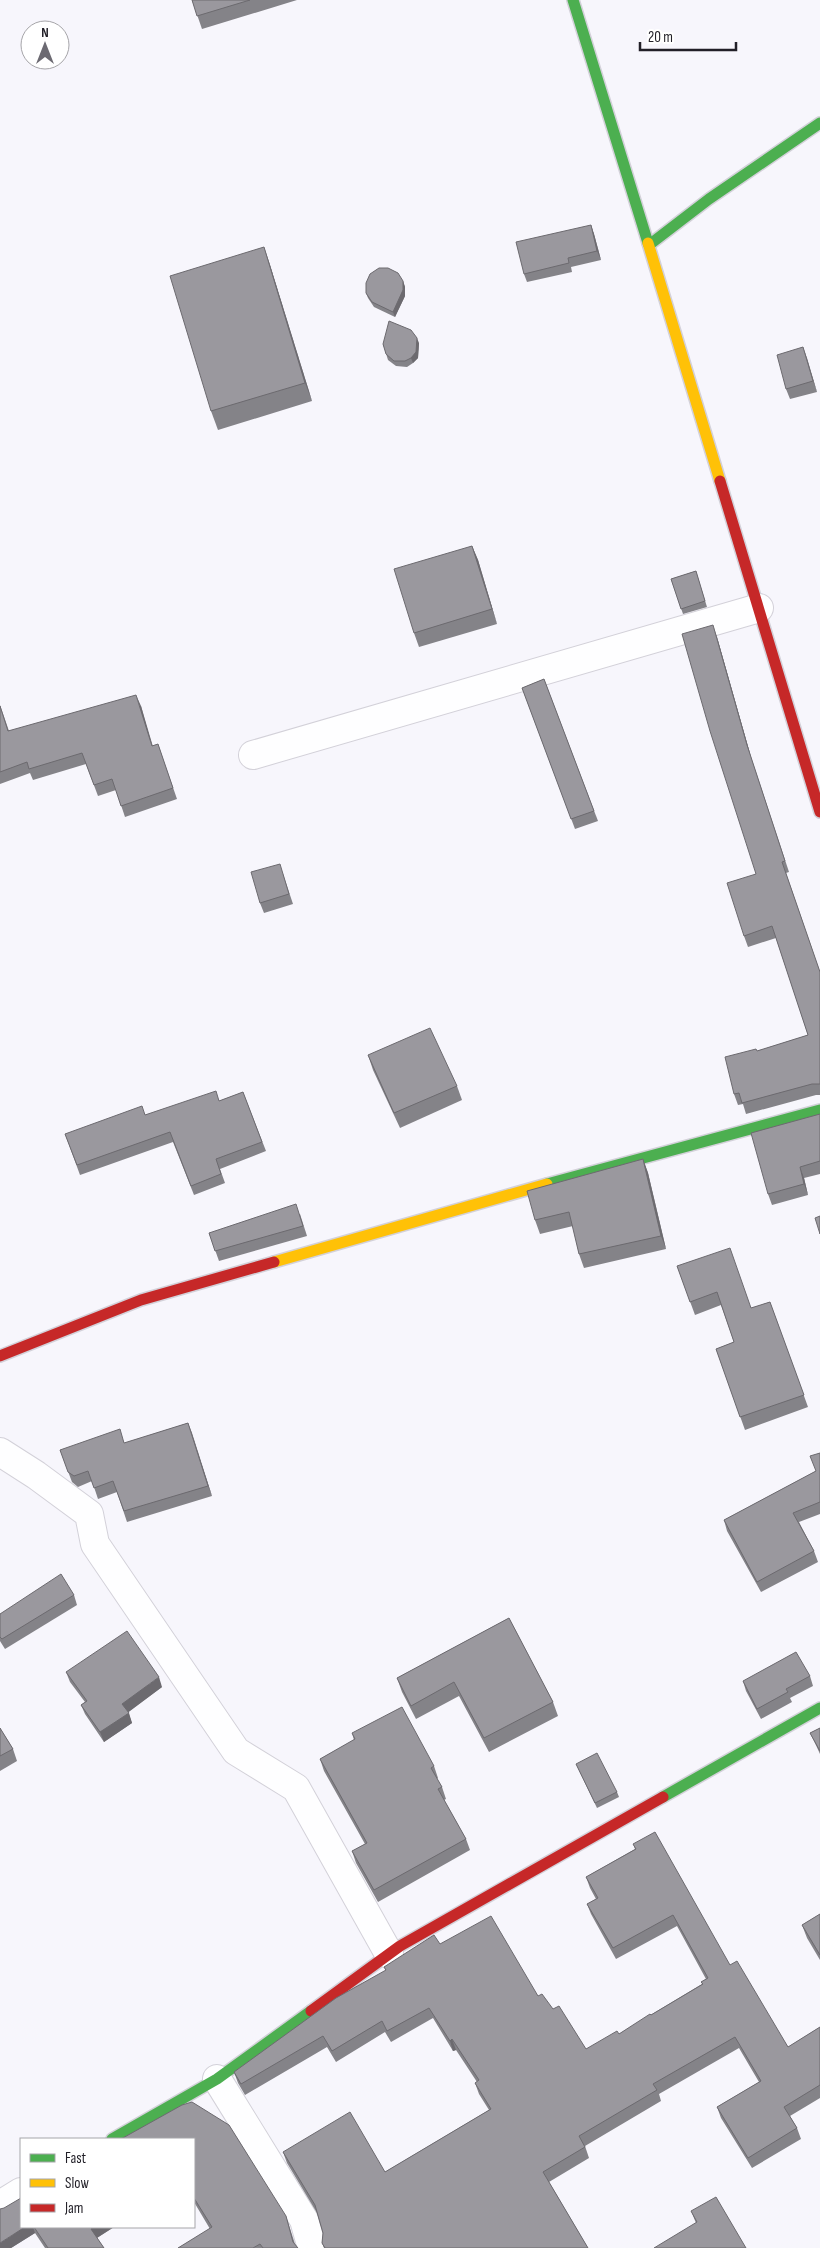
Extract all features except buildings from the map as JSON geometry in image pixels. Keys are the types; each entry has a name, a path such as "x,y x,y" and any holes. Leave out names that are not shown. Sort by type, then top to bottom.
{"street":[{"path":"572,0 649,245 820,812"},
{"path":"649,245 709,199 820,123"},
{"path":"253,755 759,608"},
{"path":"0,1356 141,1300 508,1194 820,1110"},
{"path":"0,1452 36,1475 89,1514 95,1544 236,1751 296,1788 389,1954"},
{"path":"114,2138 216,2079 400,1946 820,1708"},
{"path":"216,2079 304,2220 312,2248"},
{"path":"0,2205 20,2193"}],"traffic: fast":[{"path":"573,0 648,243"},
{"path":"649,245 709,199 820,123"},
{"path":"547,1184 820,1110"},
{"path":"663,1797 820,1708"},
{"path":"114,2138 217,2079 311,2011"}],"traffic: slow":[{"path":"648,243 720,481"},
{"path":"274,1262 547,1184"}],"traffic: jam":[{"path":"720,481 820,812"},
{"path":"0,1356 141,1300 274,1262"},
{"path":"311,2011 400,1946 663,1797"}]}
